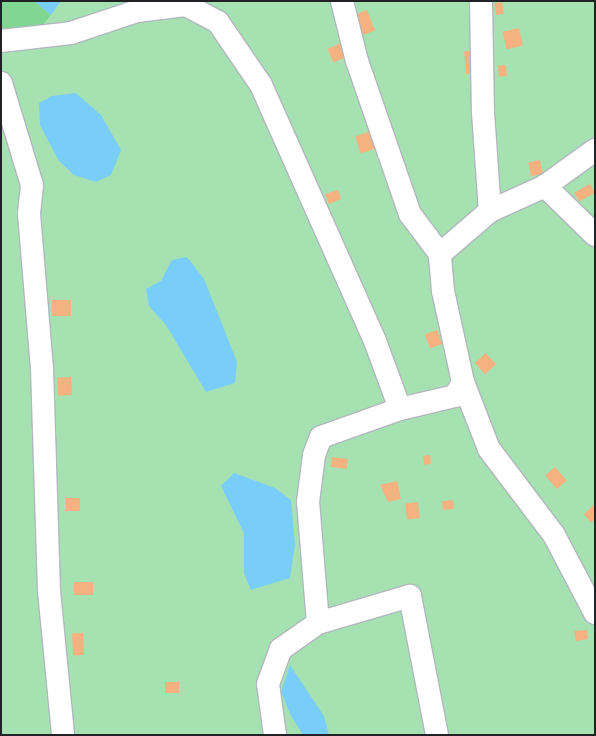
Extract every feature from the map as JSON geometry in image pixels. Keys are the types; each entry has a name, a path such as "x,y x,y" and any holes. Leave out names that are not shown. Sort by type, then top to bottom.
{"lane":[{"path":"342,1 357,61 410,214 440,254 443,291 463,382 489,449 554,535 595,613"},
{"path":"481,1 483,112 490,211"},
{"path":"1,41 71,33 137,11 185,3 218,22 261,86 372,334 400,408"},
{"path":"1,83 32,185 29,214 42,368 49,591 63,735"},
{"path":"440,254 490,211 545,186 595,150"},
{"path":"545,186 595,235"},
{"path":"318,623 308,502 314,455 321,437 400,408 455,396 463,382"},
{"path":"275,735 268,684 281,649 318,623 410,596 437,735"}],"green space":[{"path":"1,1 595,1 595,735 1,735"},
{"path":"1,1 34,1 51,15 43,25 1,33"}],"water":[{"path":"34,1 61,1 51,15"},
{"path":"76,93 101,115 121,150 111,175 96,182 74,175 59,161 40,125 39,103 52,96"},
{"path":"187,257 204,279 237,362 235,383 206,392 166,325 149,306 146,289 161,281 172,260"},
{"path":"234,473 275,488 291,500 295,545 290,578 251,590 244,573 244,533 221,486"},
{"path":"290,665 324,716 329,735 303,735 291,716 281,692"}],"building":[{"path":"502,2 504,14 496,15 494,3"},
{"path":"367,10 375,31 360,36 352,16"},
{"path":"519,28 523,46 506,49 502,32"},
{"path":"346,41 352,55 333,63 328,49"},
{"path":"479,50 481,73 466,74 464,51"},
{"path":"506,65 507,76 499,77 498,66"},
{"path":"374,130 380,147 361,154 355,137"},
{"path":"540,160 543,174 531,176 528,162"},
{"path":"590,184 595,193 579,201 574,193"},
{"path":"338,190 341,199 329,204 325,194"},
{"path":"52,300 71,300 71,316 52,316"},
{"path":"437,330 442,344 430,349 425,334"},
{"path":"486,353 496,364 485,374 475,363"},
{"path":"71,377 72,395 58,396 57,378"},
{"path":"430,455 431,464 424,465 423,456"},
{"path":"332,457 348,459 347,469 331,467"},
{"path":"555,467 567,481 557,489 545,476"},
{"path":"397,481 401,499 388,502 380,485"},
{"path":"66,498 80,498 80,511 66,511"},
{"path":"453,500 454,509 443,510 442,501"},
{"path":"418,502 420,518 407,519 405,504"},
{"path":"595,504 595,519 591,523 584,514"},
{"path":"74,582 93,582 93,595 74,595"},
{"path":"587,630 588,639 576,641 574,631"},
{"path":"83,633 84,655 73,656 72,634"},
{"path":"165,682 179,682 179,693 165,693"}]}
